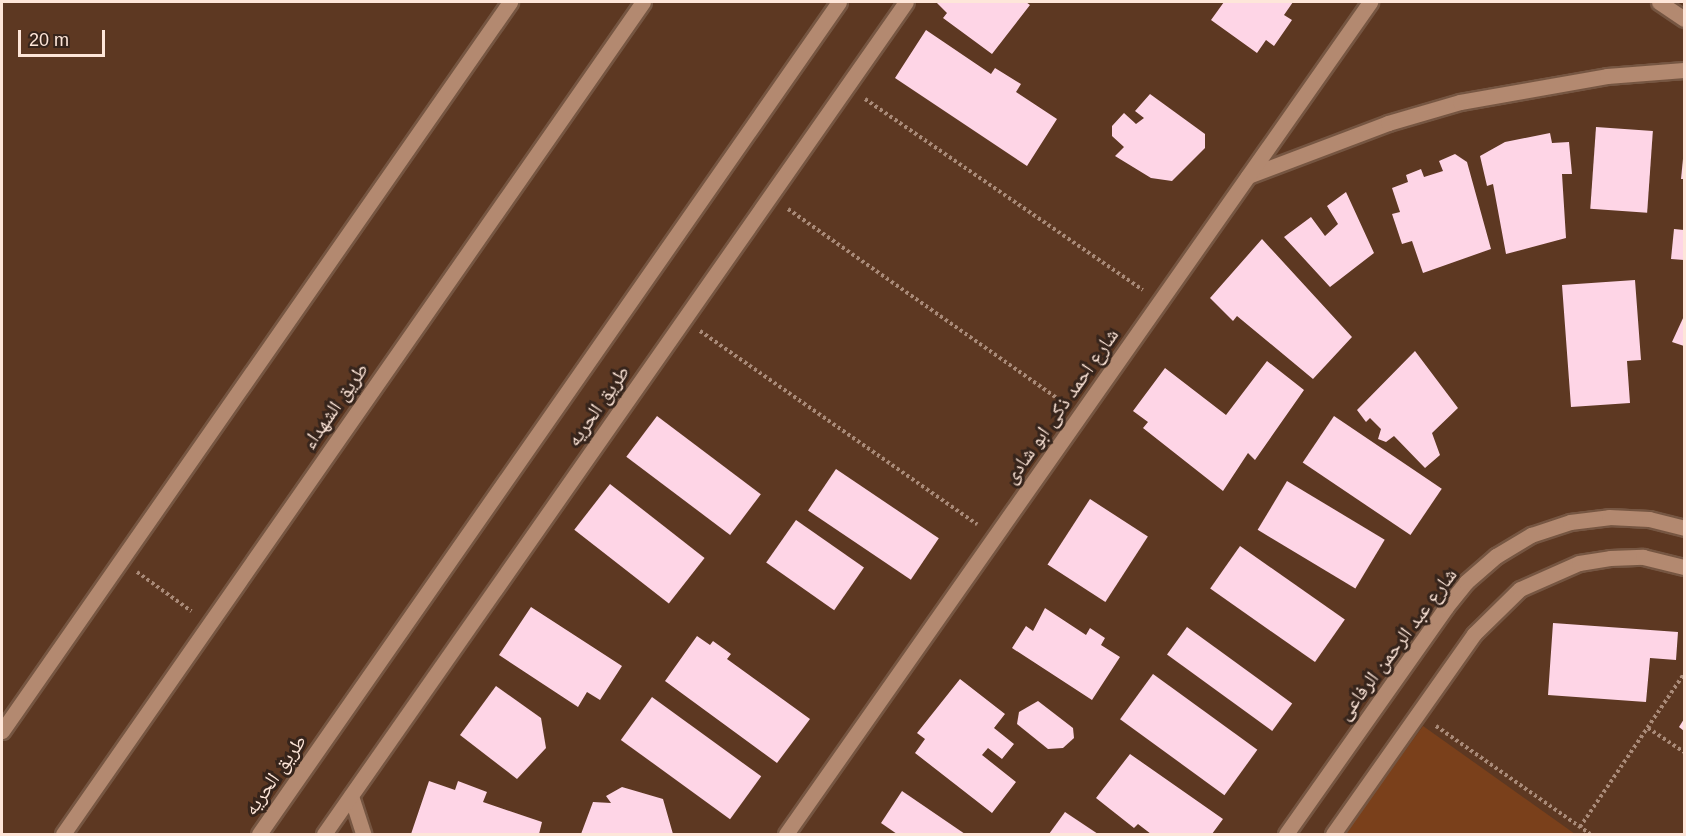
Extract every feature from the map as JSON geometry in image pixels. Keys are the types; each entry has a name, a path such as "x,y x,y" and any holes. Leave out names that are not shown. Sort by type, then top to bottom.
{"street":[{"path":"2,731 510,2"},
{"name":"طريق الشهداء","path":"63,834 643,2"},
{"name":"طريق الحريه","path":"259,834 839,2"},
{"name":"طريق الحريه","path":"324,834 906,2"},
{"name":"شارع احمد ذكى ابو شادى","path":"786,834 1370,2"},
{"path":"1659,2 1684,19"},
{"path":"1248,176 1378,126 1460,102 1607,76 1684,70"},
{"name":"شارع عبد الرحمن الرفاعى","path":"1286,834 1446,607 1496,556 1532,535 1570,522 1609,517 1649,519 1684,528"},
{"path":"1334,834 1418,714 1496,610 1548,573 1610,558 1643,557 1684,567"},
{"path":"351,795 363,834"}],"path":[{"path":"847,87 1160,302"},
{"path":"770,197 1081,415"},
{"path":"684,319 995,537"},
{"path":"121,560 209,624"},
{"path":"1580,827 1684,674"},
{"path":"1418,714 1590,834"},
{"path":"1648,728 1684,752"}],"shaded area":[{"path":"1423,726 1575,834 1344,834"}],"building":[{"path":"936,2 1026,2 1030,5 992,54 943,18 947,13"},
{"path":"1224,2 1293,2 1284,15 1292,20 1274,46 1266,40 1257,53 1211,20"},
{"path":"926,30 991,74 995,68 1021,84 1016,92 1057,119 1027,166 895,78"},
{"path":"1150,94 1205,134 1205,148 1172,181 1151,178 1115,156 1124,147 1112,136 1112,126 1124,113 1136,124 1144,118 1135,111"},
{"path":"1596,127 1653,131 1647,213 1590,209"},
{"path":"1550,133 1552,143 1569,142 1572,174 1562,174 1566,238 1506,254 1493,184 1487,186 1480,156 1505,142"},
{"path":"1455,154 1467,162 1491,249 1423,273 1412,241 1402,244 1392,214 1400,212 1392,188 1408,182 1406,175 1421,169 1424,177 1443,171 1439,161"},
{"path":"1683,159 1684,179 1681,179"},
{"path":"1346,192 1374,253 1330,287 1284,237 1311,217 1325,236 1338,224 1327,206"},
{"path":"1674,229 1684,230 1684,260 1671,259"},
{"path":"1262,239 1352,337 1313,379 1237,316 1233,321 1210,298"},
{"path":"1635,280 1641,360 1627,361 1630,403 1571,407 1562,285"},
{"path":"1684,316 1684,346 1672,342"},
{"path":"1415,351 1458,408 1432,433 1440,455 1425,468 1394,436 1386,442 1378,439 1381,429 1370,418 1366,422 1357,410"},
{"path":"1267,361 1304,390 1255,460 1248,453 1223,491 1143,428 1148,422 1133,411 1165,368 1226,415"},
{"path":"657,416 761,494 730,535 626,457"},
{"path":"1334,416 1442,489 1410,535 1303,462"},
{"path":"836,469 939,538 911,580 808,510"},
{"path":"1287,481 1385,540 1355,589 1258,530"},
{"path":"610,484 705,558 669,604 574,530"},
{"path":"1090,499 1148,537 1105,602 1048,564"},
{"path":"796,520 864,568 834,610 766,563"},
{"path":"1240,546 1345,619 1315,662 1210,589"},
{"path":"531,607 622,666 600,700 587,692 578,707 499,655"},
{"path":"1045,608 1086,635 1090,628 1105,638 1101,645 1120,657 1092,700 1012,648 1026,626 1033,631"},
{"path":"1553,623 1678,632 1676,660 1650,658 1646,702 1548,695"},
{"path":"1187,627 1292,703 1272,731 1167,655"},
{"path":"697,636 710,645 713,641 731,654 727,659 810,719 777,763 665,681"},
{"path":"1153,674 1257,750 1224,795 1120,719"},
{"path":"960,679 1005,714 994,728 1014,744 1002,759 988,748 982,755 1016,782 992,813 915,753 925,739 917,733"},
{"path":"496,686 541,718 546,748 517,779 460,735"},
{"path":"652,697 761,776 730,819 621,740"},
{"path":"1038,701 1073,728 1074,738 1063,748 1048,749 1017,724 1019,712"},
{"path":"1684,719 1684,731 1679,727"},
{"path":"1130,754 1223,819 1212,834 1151,834 1138,824 1134,828 1096,798"},
{"path":"429,781 455,790 458,781 487,792 483,802 542,822 539,834 411,834"},
{"path":"622,787 663,799 673,834 581,834 593,802 611,803 606,796"},
{"path":"902,791 965,834 897,834 881,823"},
{"path":"1065,812 1098,834 1049,834"}]}
